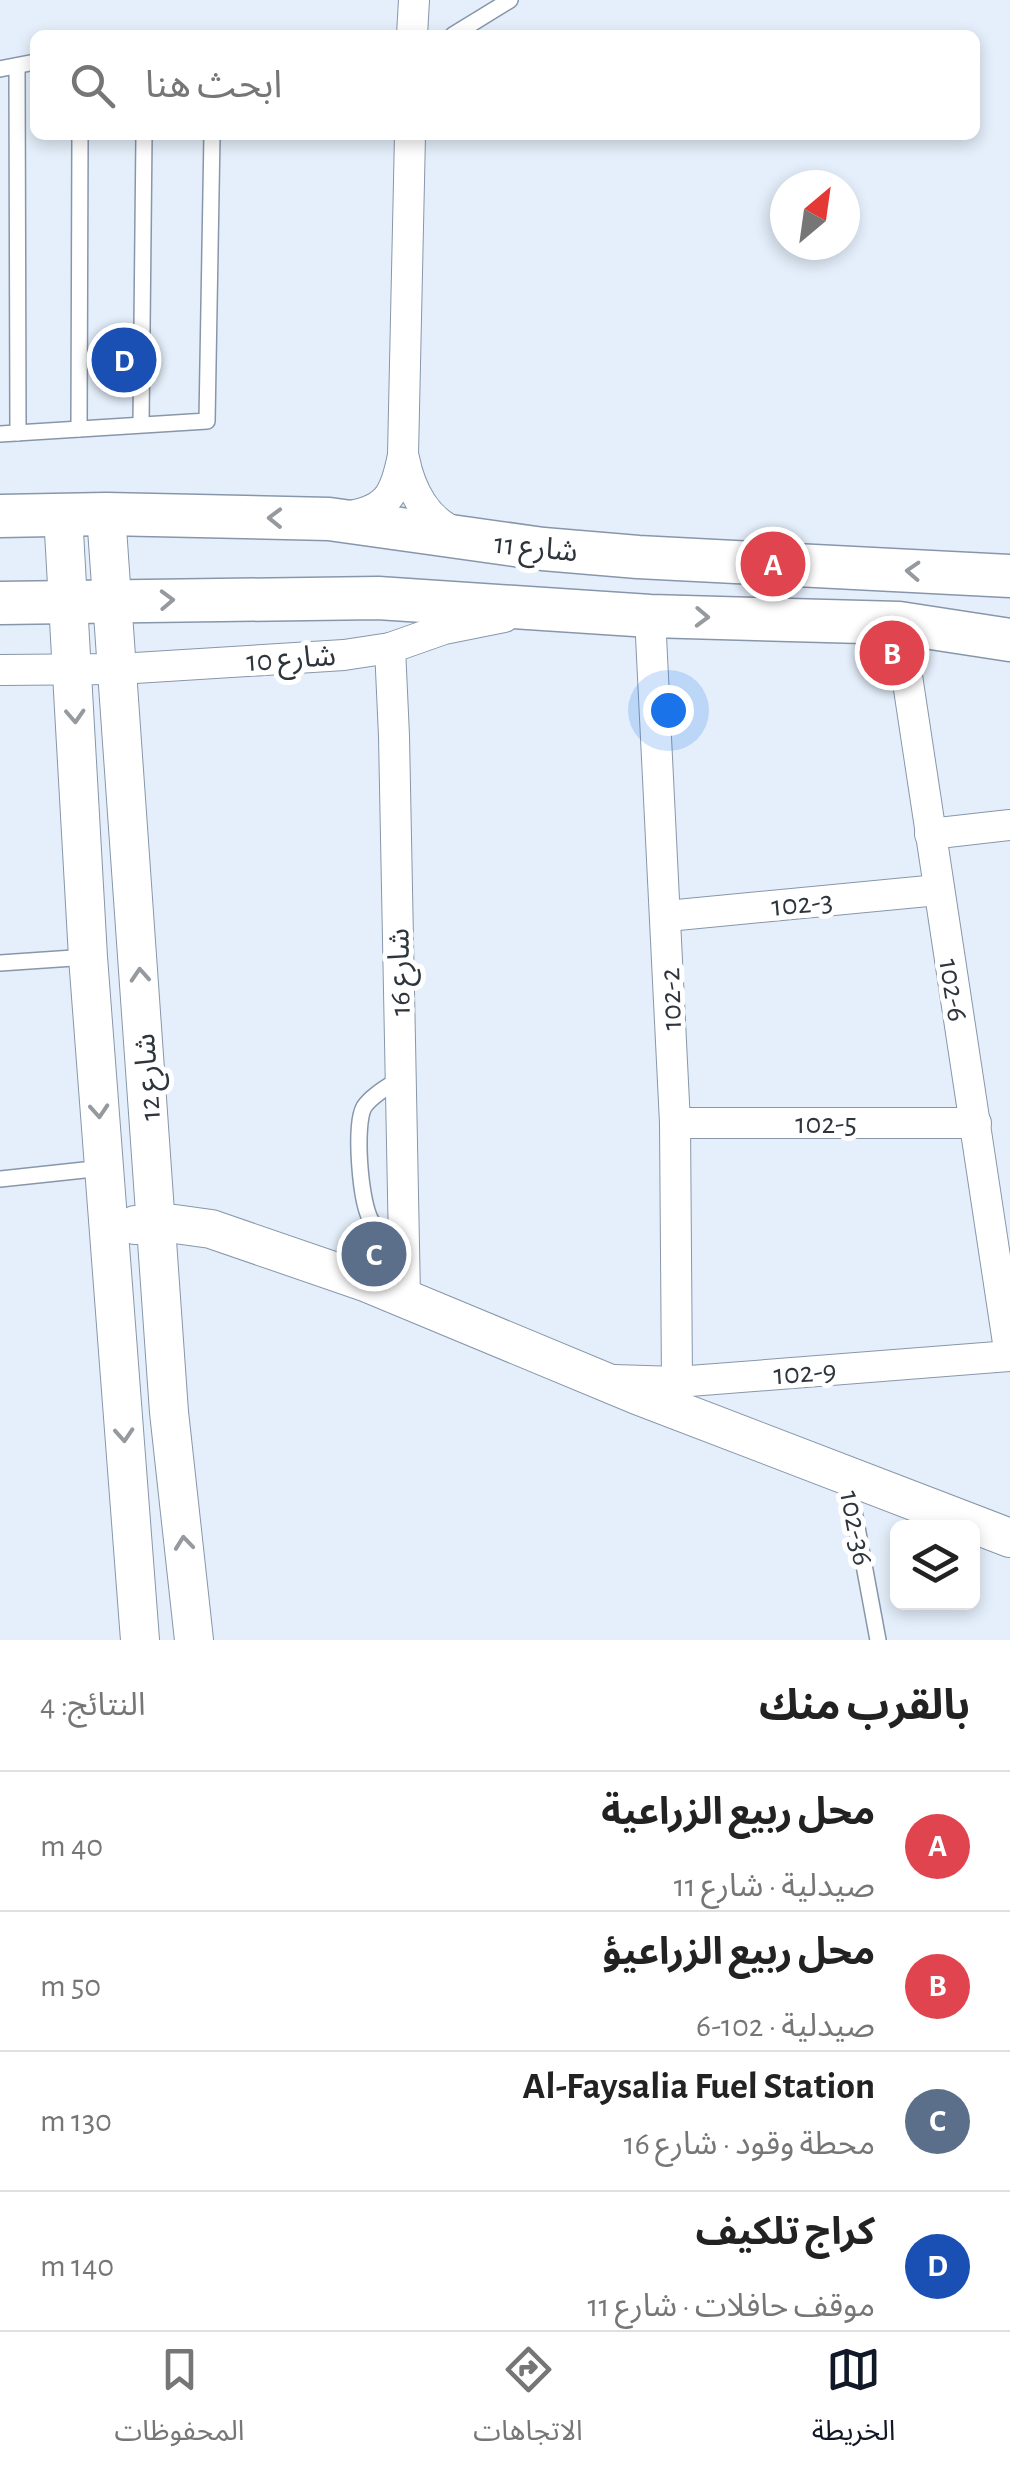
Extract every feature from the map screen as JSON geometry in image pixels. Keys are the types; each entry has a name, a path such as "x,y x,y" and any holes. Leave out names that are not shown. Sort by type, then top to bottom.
{"main road":[{"name":"شارع 11","path":"0,516 329,519 472,540 638,557 1010,576"},
{"name":"شارع 11","path":"0,603 378,598 650,616 899,624 1010,640"}],"street":[{"path":"412,30 414,0"},
{"path":"410,140 403,455 408,483 426,510 450,531 472,540"},
{"path":"329,519 371,513 392,496 403,455"},
{"name":"شارع 12","path":"63,514 88,957 140,1640"},
{"name":"شارع 12","path":"106,514 169,1412 194,1640"},
{"name":"شارع 10","path":"0,670 119,669 344,655 390,648 444,629 502,617 576,611"},
{"name":"102-2","path":"650,616 675,1123 677,1382"},
{"name":"102-6","path":"899,624 1010,1356"},
{"name":"شارع 16","path":"390,648 405,1296"},
{"path":"930,834 1010,826"},
{"name":"102-3","path":"667,916 938,890"},
{"name":"102-5","path":"675,1123 976,1123"},
{"path":"108,1227 193,1226 228,1234 405,1296 600,1380 1010,1538"},
{"name":"102-9","path":"600,1380 677,1382 1010,1356"}],"lane":[{"path":"461,30 510,0"},
{"path":"0,69 30,63"},
{"path":"17,66 18,433"},
{"path":"79,429 80,140"},
{"path":"140,424 144,140"},
{"path":"0,434 206,421 212,140"},
{"path":"0,963 88,957"},
{"path":"401,1078 369,1100 359,1122 364,1208 373,1224 387,1236 404,1242"},
{"path":"0,1179 103,1168"},
{"name":"102-36","path":"847,1475 878,1640"}],"place":[{"name":"كراج تلكيف","path":"124,360"},
{"name":"محل ربيع الزراعية","path":"773,564"},
{"name":"محل ربيع الزراعيؤ","path":"892,653"},
{"name":"Al-Faysalia Fuel Station","path":"374,1254"}]}
